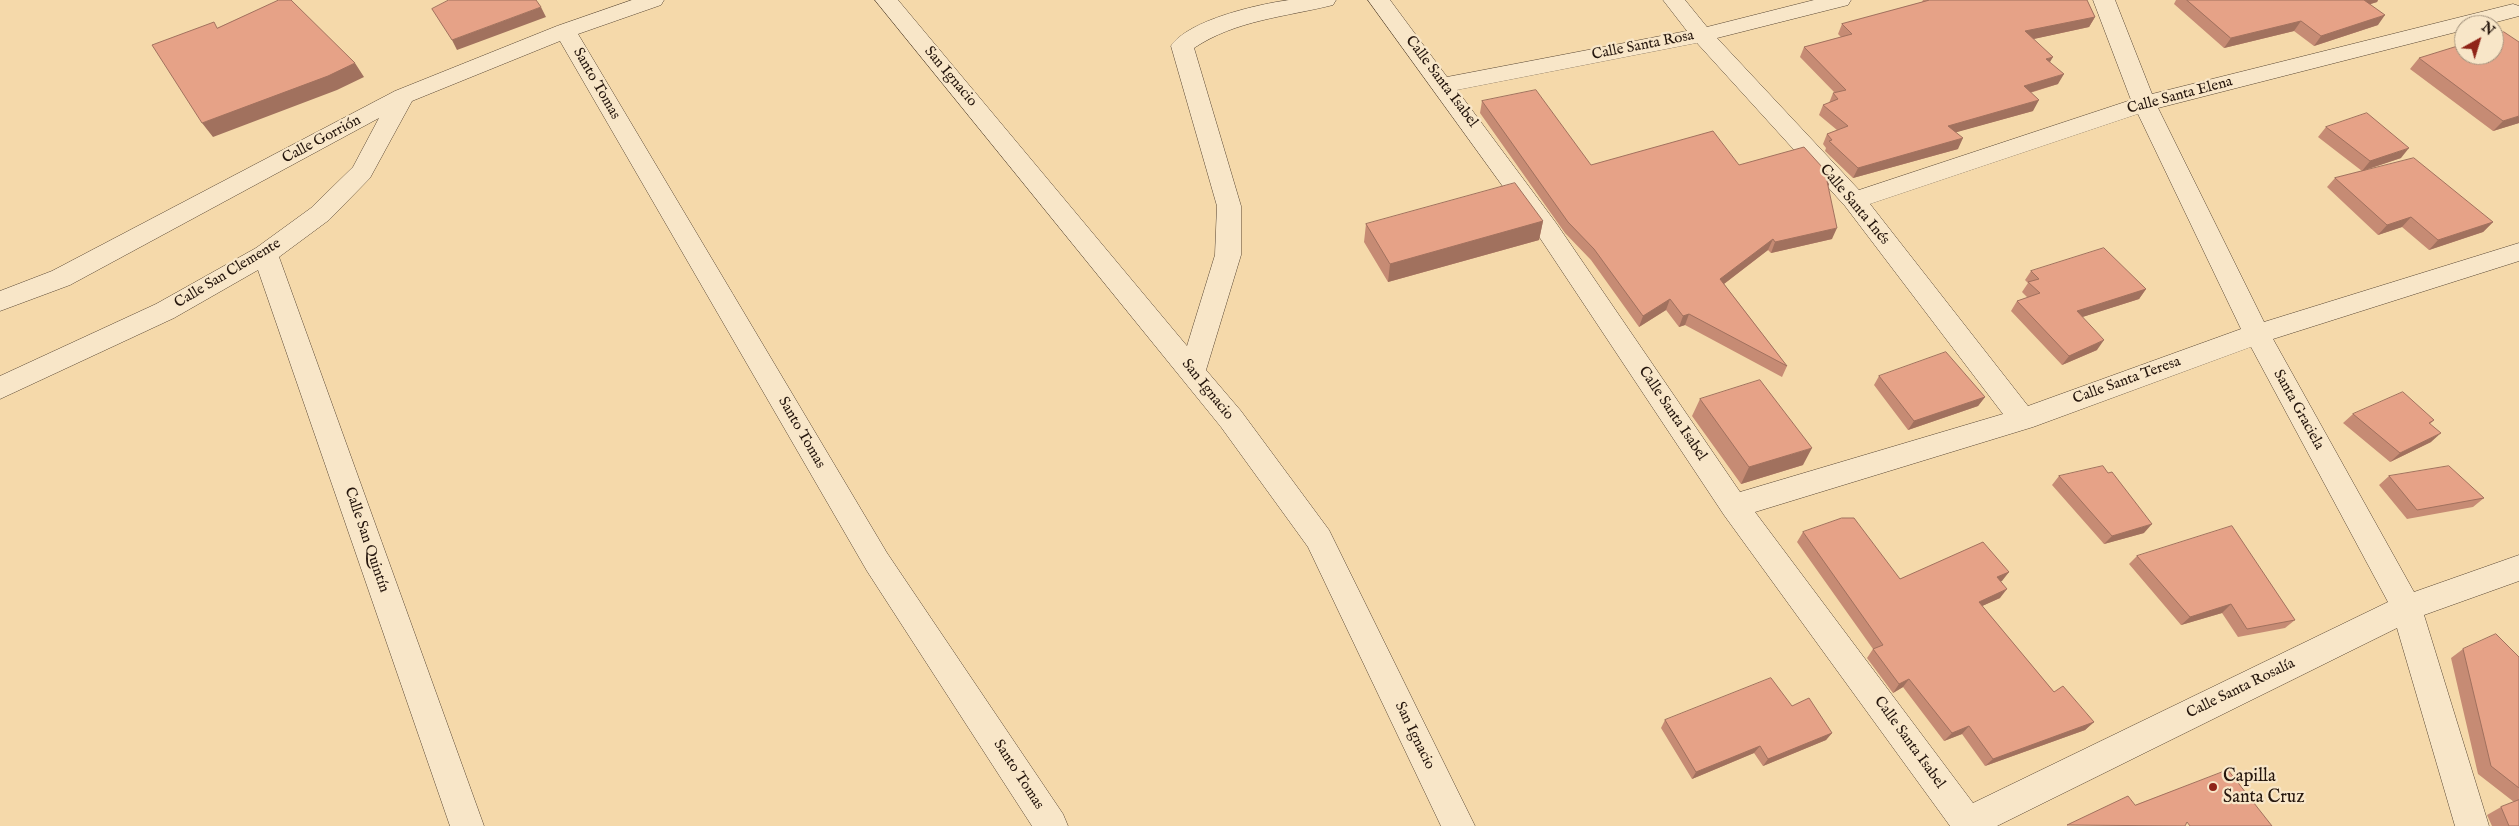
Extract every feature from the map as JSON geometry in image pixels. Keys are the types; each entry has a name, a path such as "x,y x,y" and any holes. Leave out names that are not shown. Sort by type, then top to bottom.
{"street":[{"name":"Calle Gorrión","path":"0,302 61,278 403,96 565,31 653,0"},
{"name":"San Ignacio","path":"886,0 1231,419 1320,539 1458,826"},
{"path":"1192,372 1228,255 1229,206 1182,46 1197,34 1260,14 1325,0"},
{"name":"Calle Santa Isabel","path":"1379,0 1547,229 1734,506 1969,825"},
{"name":"Calle Santa Inés","path":"1674,0 1702,35 1854,200 2023,419"},
{"name":"Calle Santa Rosa","path":"1443,85 1702,35 1840,0"},
{"name":"Santa Graciela","path":"2104,0 2144,104 2257,334 2407,608 2472,826"},
{"name":"Calle Santa Elena","path":"1854,200 2144,104 2509,9"},
{"name":"Santo Tomas","path":"565,31 877,562 1051,826"},
{"name":"Calle San Clemente","path":"0,388 165,311 265,254 320,214 362,172 403,96"},
{"name":"Calle Santa Teresa","path":"1734,506 2023,419 2257,334 2519,252"},
{"name":"Calle San Quintín","path":"265,254 467,826"},
{"name":"Calle Santa Rosalía","path":"1969,825 2407,608 2519,568"}],"building":[{"path":"279,0 291,0 355,63 328,76 202,123 152,45 214,22 217,28"},
{"path":"449,0 536,0 541,7 452,40 432,9"},
{"path":"1930,0 2087,0 2095,17 2025,31 2053,57 2046,59 2064,74 2024,86 2039,100 1948,126 1963,138 1858,168 1829,141 1832,140 1827,134 1848,126 1823,105 1838,99 1833,93 1846,90 1804,47 1852,34 1842,24"},
{"path":"2187,0 2364,0 2385,15 2321,36 2301,21 2231,38"},
{"path":"2504,32 2519,42 2519,116 2503,121 2419,58 2454,47 2454,65 2504,65"},
{"path":"1536,90 1591,165 1713,131 1739,165 1804,147 1832,178 1827,181 1837,228 1775,242 1773,239 1720,279 1787,366 1689,314 1683,316 1670,299 1643,316 1594,249 1568,222 1482,101"},
{"path":"2367,113 2409,148 2370,161 2326,127"},
{"path":"2414,158 2493,222 2438,240 2411,217 2387,225 2335,178"},
{"path":"1515,183 1543,221 1390,264 1366,224"},
{"path":"2104,248 2146,289 2077,311 2104,340 2069,356 2017,301 2040,293 2028,282 2039,279 2031,271"},
{"path":"1946,352 1985,397 1914,421 1879,376"},
{"path":"1760,380 1812,448 1749,467 1700,399"},
{"path":"2403,392 2434,420 2429,423 2441,433 2400,453 2353,414"},
{"path":"2103,466 2108,473 2112,472 2152,524 2112,536 2059,476"},
{"path":"2449,466 2484,498 2417,510 2389,476"},
{"path":"1842,518 1854,518 1900,579 1983,542 2009,572 1997,577 2007,589 1979,602 2054,692 2063,686 2094,722 1993,759 1969,726 1952,733 1909,679 1899,684 1873,649 1883,645 1803,532"},
{"path":"2232,526 2295,620 2247,629 2231,604 2190,617 2137,556"},
{"path":"2496,634 2519,657 2519,788 2491,766 2463,649"},
{"path":"1771,678 1792,706 1809,698 1832,733 1768,759 1760,746 1696,772 1665,720"},
{"path":"2228,770 2272,826 2190,826 2187,822 2185,826 2067,825 2128,796 2135,805"},
{"path":"2519,800 2519,826 2509,826 2501,807"}],"place":[{"name":"Capilla Santa Cruz","path":"2213,787"}]}
